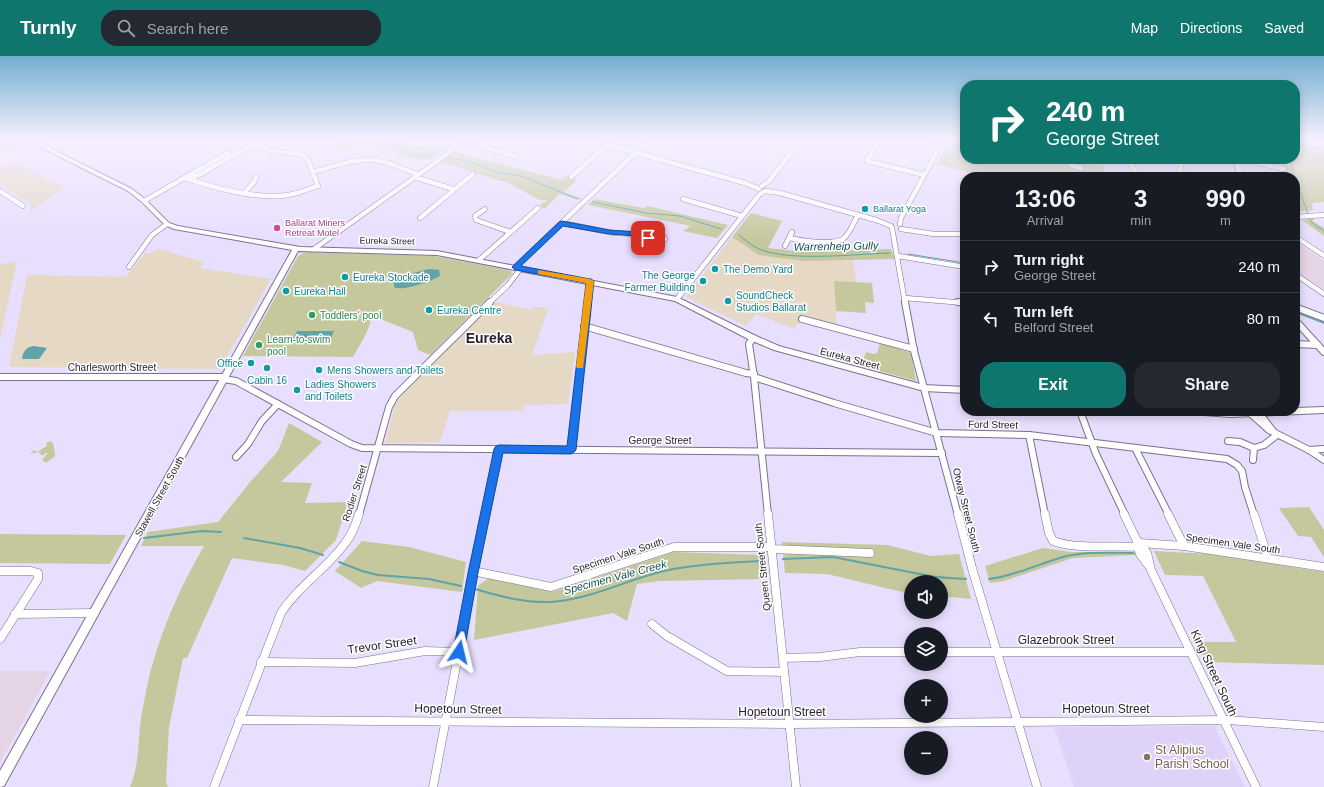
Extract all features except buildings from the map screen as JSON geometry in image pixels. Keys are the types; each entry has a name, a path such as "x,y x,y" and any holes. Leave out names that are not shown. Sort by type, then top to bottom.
{"main road":[{"path":"1300,239 1324,256"}],"street":[{"name":"Eureka Street","path":"96,173 130,190 144,201 167,224 176,228 296,248 430,252 590,281 677,299 779,349 925,389 960,390"},
{"path":"144,201 187,178 197,176 202,173"},
{"path":"187,178 217,189 277,196 305,191 318,186 314,173"},
{"path":"411,173 453,189"},
{"path":"314,249 419,173"},
{"path":"571,177 575,173"},
{"name":"Rodier Street","path":"214,787 261,662 285,605 298,590 338,552 349,536 359,515 389,407 398,392 508,285 518,268 562,223 615,173"},
{"path":"707,173 876,220 896,227 934,234 960,234"},
{"path":"759,195 760,188 769,181 775,173"},
{"path":"916,173 924,175"},
{"path":"419,218 453,189 474,174"},
{"name":"Otway Street South","path":"924,175 896,227 898,256 914,349 972,568 1016,722 1037,787"},
{"path":"244,193 253,184 256,178"},
{"path":"677,299 742,216 759,195 766,189 769,181"},
{"path":"0,191 23,206"},
{"path":"683,199 742,216"},
{"path":"479,260 538,208"},
{"path":"485,209 475,216 476,220 510,232"},
{"path":"790,238 807,242 839,240 844,238 858,215"},
{"path":"1300,216 1324,215"},
{"path":"562,223 609,232 662,235 665,239 662,241 657,241 637,234"},
{"path":"130,267 152,235 167,224"},
{"path":"785,246 792,232"},
{"name":"Stawell Street South","path":"0,782 296,248"},
{"path":"898,256 960,266"},
{"path":"1300,277 1324,294"},
{"path":"571,450 590,281"},
{"path":"905,298 960,304"},
{"path":"1300,308 1324,318"},
{"path":"802,319 914,349"},
{"path":"1300,325 1324,352"},
{"name":"Ford Street","path":"584,326 754,375 834,403 937,433 1029,435 1223,458 1237,465 1244,477 1245,487 1268,558"},
{"name":"Queen Street South","path":"755,338 751,351 796,785"},
{"path":"1300,344 1318,345"},
{"name":"Charlesworth Street","path":"0,377 224,378 233,380 351,444 362,448 378,448"},
{"path":"236,457 248,444 262,421 278,404"},
{"path":"1300,411 1324,410"},
{"name":"King Street South","path":"1082,416 1091,443 1138,543 1140,554 1151,570 1222,720 1256,787"},
{"path":"1253,416 1266,429 1309,450 1324,460"},
{"path":"1262,416 1277,434"},
{"path":"1228,441 1242,443 1254,448 1265,445 1277,434"},
{"name":"Specimen Vale South","path":"1029,435 1049,533 1053,540 1058,543 1068,545 1117,545 1138,543 1184,546 1324,567"},
{"name":"George Street","path":"378,448 942,452"},
{"path":"1135,448 1184,546"},
{"path":"1253,460 1254,448"},
{"path":"433,787 499,449"},
{"path":"1309,450 1324,449"},
{"name":"Specimen Vale South","path":"474,571 551,587 674,547 771,548 870,553"},
{"path":"0,571 31,571 38,573 38,579 0,639"},
{"path":"15,614 94,613"},
{"path":"652,624 667,636 727,670 737,672 784,672"},
{"name":"Trevor Street","path":"261,662 355,663 380,660 425,651 459,652"},
{"path":"783,658 820,657 860,652 904,652"},
{"name":"Glazebrook Street","path":"948,652 1190,652"},
{"name":"Hopetoun Street","path":"239,720 790,724 1222,720 1324,727"},
{"name":"Stawell Street South","path":"0,774 21,744"}],"shaded area":[{"path":"0,173 38,173 64,187 30,212 31,203 0,185"},
{"path":"476,173 535,173 561,180 566,176 577,180 563,192 581,198 579,200 560,194 544,209 540,205 547,201 546,200 540,200 508,183"},
{"path":"1300,173 1324,173 1324,202 1312,203 1313,210 1300,211"},
{"path":"594,199 644,208 647,206 728,225 717,238 683,231 691,226 588,205"},
{"path":"751,213 782,221 768,248 804,252 891,249 895,259 804,261 759,255 732,237"},
{"path":"1314,218 1313,221 1324,228 1324,236 1302,220"},
{"path":"732,237 759,255 804,261 853,259 856,283 834,282 837,326 800,321 794,329 756,314 746,326 686,297"},
{"path":"1300,244 1324,261 1324,290 1300,273"},
{"path":"159,249 204,262 200,268 271,279 221,367 218,369 9,367 27,275 126,277 145,253 151,253"},
{"name":"Eureka Stockade","path":"306,252 435,256 511,271 512,274 430,355 418,350 413,332 373,316 365,336 353,357 243,356 298,256"},
{"path":"17,261 0,339 0,265"},
{"path":"429,269 439,270 440,276 410,287 394,287 394,281 400,276"},
{"path":"834,281 872,283 874,303 865,302 866,313 836,311"},
{"path":"496,302 531,310 534,306 548,309 532,355 575,352 568,404 524,405 523,411 450,411 440,442 385,443 395,405 404,391"},
{"path":"297,331 334,331 329,342 291,342"},
{"path":"880,343 911,353 916,381 861,366 866,352 874,354 877,353"},
{"path":"34,346 47,348 39,359 22,359 25,350"},
{"path":"289,423 322,442 281,482 312,483 305,503 348,502 336,540 305,571 283,565 232,558 187,658 183,658 169,727 166,782 168,787 130,787 136,767 141,717 154,659 176,601 204,546 141,546 148,532 218,522 251,481 278,451"},
{"path":"51,441 54,446 55,456 46,463 42,460 48,453 45,453 44,455 40,455 41,453 38,452 30,454 34,450 37,452 47,446 46,443"},
{"path":"1309,507 1324,530 1324,557 1311,537 1298,536 1279,508"},
{"path":"0,534 126,535 110,564 0,563"},
{"path":"362,541 409,547 466,562 462,592 377,581 361,588 335,571"},
{"path":"782,542 887,545 931,556 959,554 971,599 948,597 948,575 904,575 904,592 827,574 785,573"},
{"path":"1043,548 1070,552 1135,552 1137,555 1073,558 1004,581 990,583 985,566"},
{"path":"1154,551 1209,554 1324,572 1324,665 1206,662 1196,642 1236,642 1203,576 1165,575"},
{"path":"674,552 761,555 764,579 660,581 637,584 627,621 613,613 474,640 478,586 490,577 552,592"},
{"path":"0,671 50,671 0,763"},
{"name":"St Alipius Parish School","path":"1214,726 1245,787 1074,787 1054,727"}],"waterway":[{"name":"Warrenheip Gully","path":"503,173 521,176 578,199"},
{"path":"1300,192 1311,222 1324,231"},
{"name":"Warrenheip Gully","path":"593,202 646,213 680,216 721,229"},
{"name":"Warrenheip Gully","path":"739,235 751,245 759,249 787,255 823,256 890,253"},
{"name":"Warrenheip Gully","path":"908,254 960,262"},
{"name":"Warrenheip Gully","path":"1300,314 1324,323"},
{"name":"Specimen Vale Creek","path":"144,538 202,531 221,532"},
{"name":"Specimen Vale Creek","path":"244,538 300,548 323,555"},
{"name":"Specimen Vale Creek","path":"989,579 1026,570 1071,555 1133,553"},
{"name":"Specimen Vale Creek","path":"783,559 833,557 935,577 966,579"},
{"name":"Specimen Vale Creek","path":"475,589 521,600 550,602 579,598 664,571 712,564 761,561"},
{"name":"Specimen Vale Creek","path":"339,562 362,571 378,575 429,579 461,586"}],"slow traffic":[{"path":"541,272 590,281 580,366"}],"place":[{"name":"Ballarat Yoga","path":"865,209"},
{"name":"Ballarat Miners Retreat Motel","path":"277,228"},
{"name":"The Demo Yard","path":"715,269"},
{"name":"Eureka Stockade","path":"345,277"},
{"name":"The George Farmer Building","path":"703,281"},
{"name":"Eureka Hall","path":"286,291"},
{"name":"SoundCheck Studios Ballarat","path":"728,301"},
{"name":"Eureka Centre","path":"429,310"},
{"name":"Toddlers' pool","path":"312,315"},
{"name":"Learn-to-swim pool","path":"259,345"},
{"name":"Office","path":"251,363"},
{"name":"Cabin 16","path":"267,368"},
{"name":"Mens Showers and Toilets","path":"319,370"},
{"name":"Ladies Showers and Toilets","path":"297,390"},
{"name":"St Alipius Parish School","path":"1147,757"}],"district":[{"name":"Eureka","path":"489,338"}],"route":[{"path":"459,652 473,573 499,449 571,450 590,281 515,267 562,223 621,234 637,234 648,238"}]}
